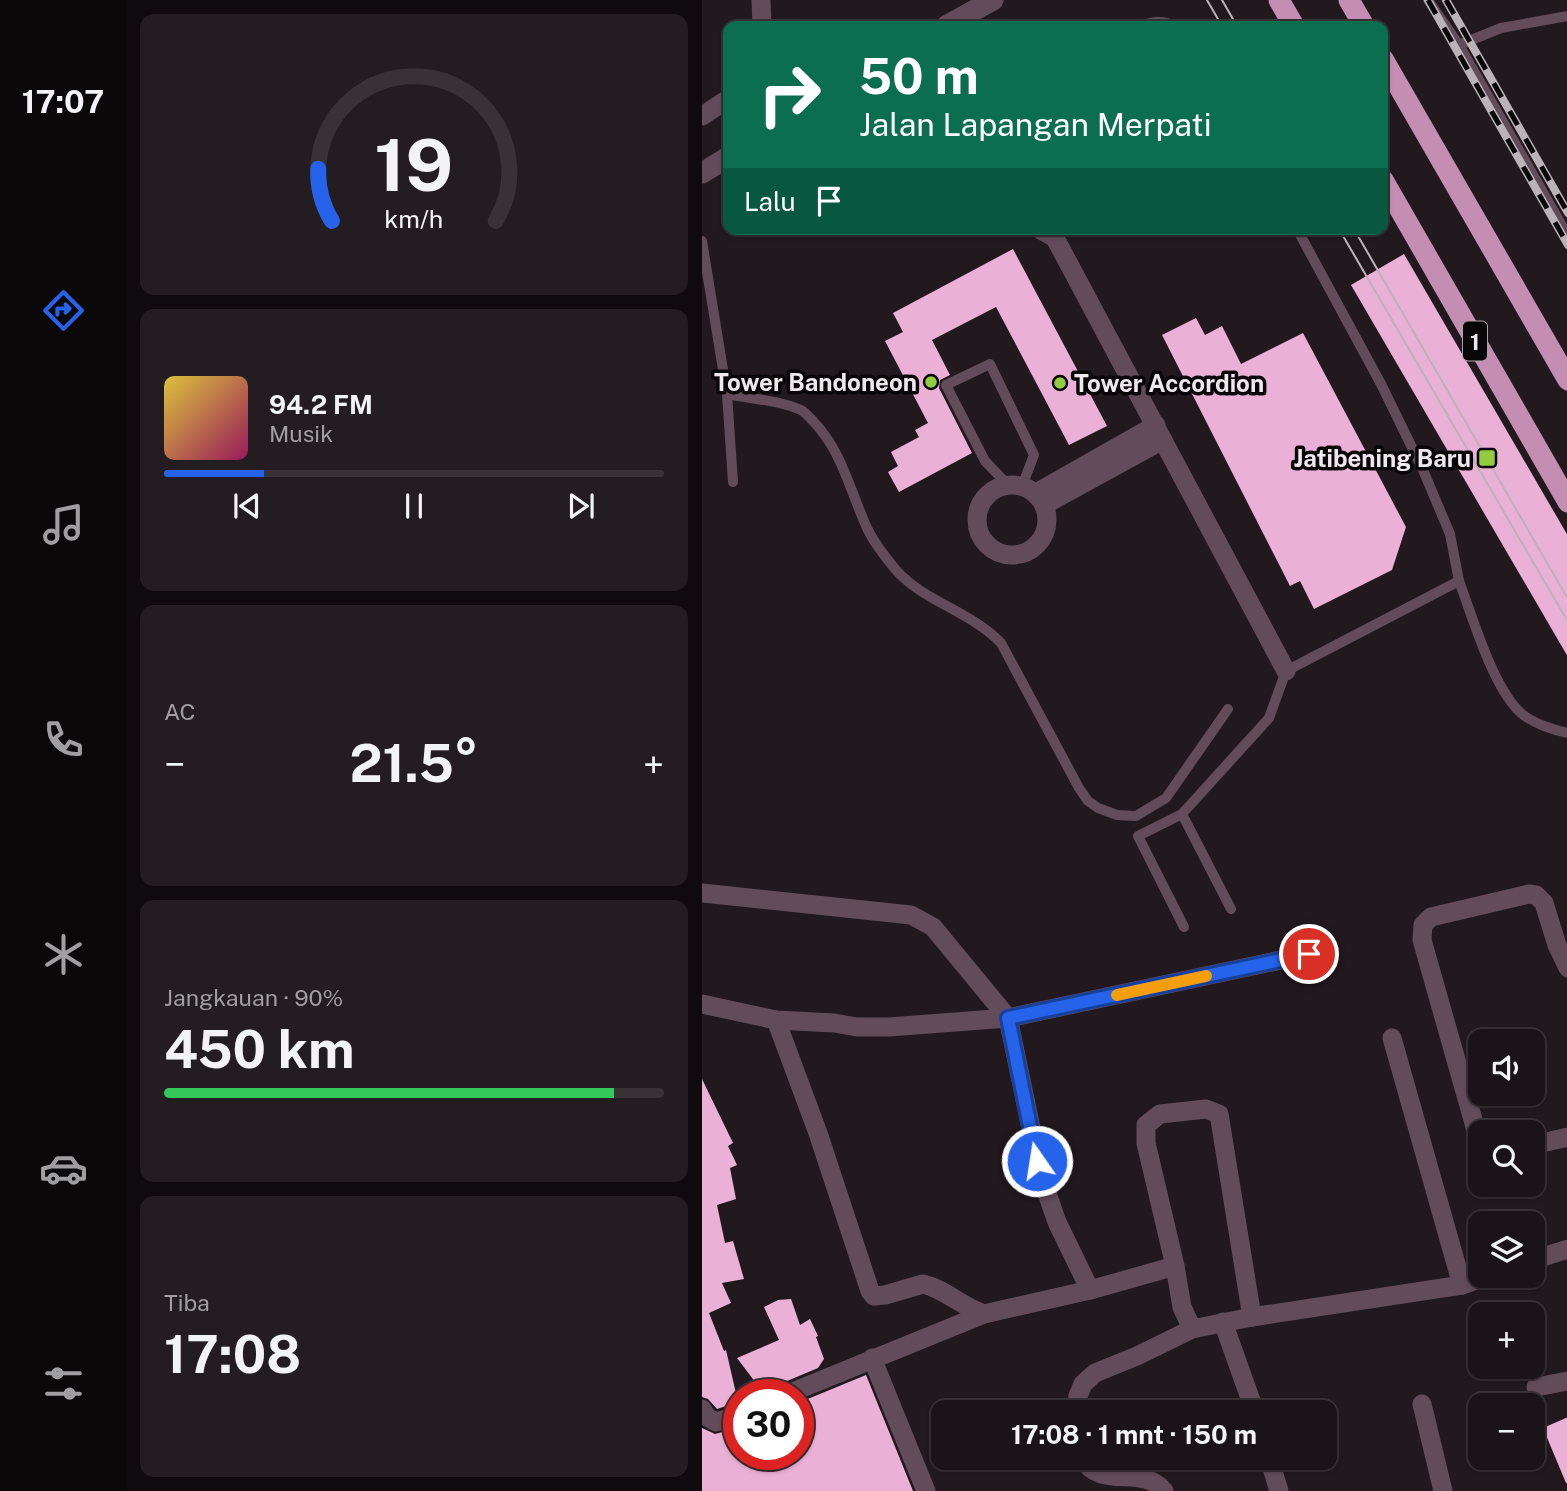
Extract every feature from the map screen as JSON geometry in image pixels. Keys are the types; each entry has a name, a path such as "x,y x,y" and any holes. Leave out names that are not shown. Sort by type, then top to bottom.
{"highway":[{"path":"1279,0 1291,21"},
{"path":"1349,0 1361,21"},
{"path":"1388,68 1567,380"},
{"name":"1","path":"1388,189 1567,502"}],"street":[{"path":"761,0 762,21"},
{"path":"974,20 992,0"},
{"path":"702,116 723,102"},
{"path":"702,173 723,160"},
{"path":"1050,235 1055,238 1286,671"},
{"path":"1028,493 1159,432"},
{"path":"702,893 911,915 923,919 942,936 1008,1018 1041,1176 1057,1222 1090,1290"},
{"path":"1473,1120 1422,940 1423,925 1431,917 1529,894 1536,895 1544,903 1567,968"},
{"path":"702,1004 776,1020 857,1027 1008,1018 1309,954"},
{"path":"776,1020 818,1133 869,1291 874,1296 885,1295 923,1284 956,1298 969,1309 984,1314"},
{"path":"1392,1038 1462,1285"},
{"path":"1192,1329 1182,1307 1146,1143 1146,1125 1160,1114 1206,1109 1219,1114 1252,1317"},
{"path":"1545,1142 1567,1137"},
{"path":"1545,1256 1567,1249"},
{"path":"814,1383 984,1314 1090,1290 1175,1266"},
{"path":"1078,1400 1083,1384 1095,1373 1192,1329 1468,1283"},
{"path":"1223,1322 1251,1400"},
{"path":"872,1358 926,1491"},
{"path":"1536,1387 1567,1381"},
{"path":"1422,1404 1443,1491"},
{"path":"702,1409 707,1417 716,1422 723,1420"},
{"path":"1089,1470 1096,1478 1105,1481 1148,1482 1160,1486 1164,1491"},
{"path":"1273,1470 1279,1491"}],"lane":[{"path":"1428,0 1459,45 1567,236"},
{"path":"1459,45 1501,28 1567,16"},
{"path":"1300,235 1381,384 1423,470 1450,534 1459,582 1500,685 1523,714 1555,731 1567,733"},
{"path":"702,241 727,394 733,482"},
{"path":"990,364 1034,455 1028,493 985,461 946,385 990,364"},
{"path":"727,394 774,402 803,411 826,434 844,468 868,531 882,551 911,585 972,618 987,628 1001,643 1079,788 1088,801 1098,808 1117,815 1136,816 1166,798 1228,709"},
{"path":"1184,927 1138,836 1182,814 1270,718 1286,671 1459,582"},
{"path":"1182,814 1231,909"}],"building":[{"name":"Tower Accordion","path":"1013,249 1107,426 1069,445 996,307 932,340 950,375 940,380 939,388 972,453 899,492 888,472 898,466 891,452 919,437 915,430 928,423 885,341 903,332 893,313"},
{"path":"1404,254 1568,536 1568,657 1351,285"},
{"path":"1196,318 1205,335 1222,326 1241,364 1303,333 1406,527 1392,570 1314,609 1300,581 1290,586 1162,335"},
{"path":"702,1079 733,1143 728,1146 737,1165 730,1168 736,1199 717,1205 725,1243 733,1241 744,1279 722,1283 731,1303 709,1313 724,1351 726,1350 733,1379 723,1379 723,1407 717,1409 708,1399 702,1397"},
{"path":"791,1299 800,1325 810,1319 824,1359 818,1368 792,1379 753,1379 737,1358 779,1340 764,1307 778,1300"},
{"path":"866,1375 913,1491 702,1491 702,1428 715,1434 723,1432 723,1470 814,1470 814,1396"},
{"path":"1568,1417 1568,1483 1545,1433 1545,1427"}],"tram line":[{"path":"1207,0 1219,21"},
{"path":"1222,0 1234,21"},
{"path":"1342,235 1568,622"},
{"path":"1357,235 1568,599"}],"railway":[{"path":"1428,0 1568,245"},
{"path":"1446,0 1568,213"}],"slow traffic":[{"path":"1117,995 1206,976"}],"place":[{"name":"Tower Bandoneon","path":"931,382"},
{"name":"Tower Accordion","path":"1060,383"},
{"name":"Jatibening Baru","path":"1487,458"}],"route":[{"path":"1037,1161 1008,1018 1309,954"}]}
